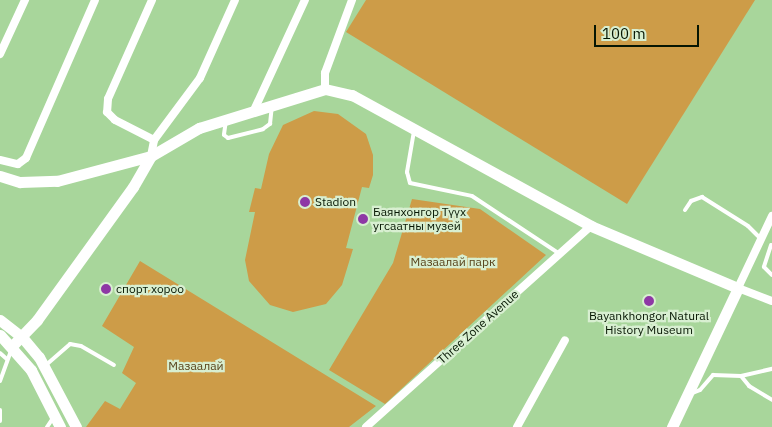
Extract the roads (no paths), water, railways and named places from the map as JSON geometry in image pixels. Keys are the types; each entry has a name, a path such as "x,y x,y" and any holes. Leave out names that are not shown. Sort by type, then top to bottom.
{"street":[{"path":"0,54 25,0"},
{"path":"0,160 18,164 26,158 95,0"},
{"path":"152,0 108,99 107,112 115,120 154,140"},
{"path":"12,346 22,337 132,187 151,156 154,140 200,78 235,0"},
{"path":"255,108 305,0"},
{"path":"325,89 326,73 352,0"},
{"path":"0,176 20,182 57,181 151,156 199,128 255,108 325,89 352,95 590,226 772,301"},
{"path":"672,427 772,216"},
{"name":"Three Zone Avenue","path":"366,427 590,226"},
{"path":"0,320 22,337 44,366 76,427"},
{"path":"0,335 12,346 31,370 60,427"},
{"path":"517,427 565,340"}],"lane":[{"path":"227,118 224,135 228,138 267,128 272,103"},
{"path":"415,130 406,172 410,183 472,196 560,254"},
{"path":"685,210 691,201 702,197 748,226 760,238"},
{"path":"771,245 764,267 772,276"},
{"path":"44,366 70,344 81,346 114,365"},
{"path":"0,381 12,346"},
{"path":"0,353 7,359"},
{"path":"688,394 695,395 713,375 741,376 772,369"},
{"path":"741,376 749,386 772,400"},
{"path":"0,410 0,421"},
{"path":"47,427 54,416"}],"place":[{"name":"Stadion","path":"305,202"},
{"name":"Баянхонгор Түүх угсаатны музей","path":"363,219"},
{"name":"спорт хороо","path":"106,289"},
{"name":"Bayankhongor Natural History Museum","path":"649,301"}],"park label":[{"name":"Мазаалай парк","path":"453,262"},
{"name":"Мазаалай","path":"196,366"}]}
